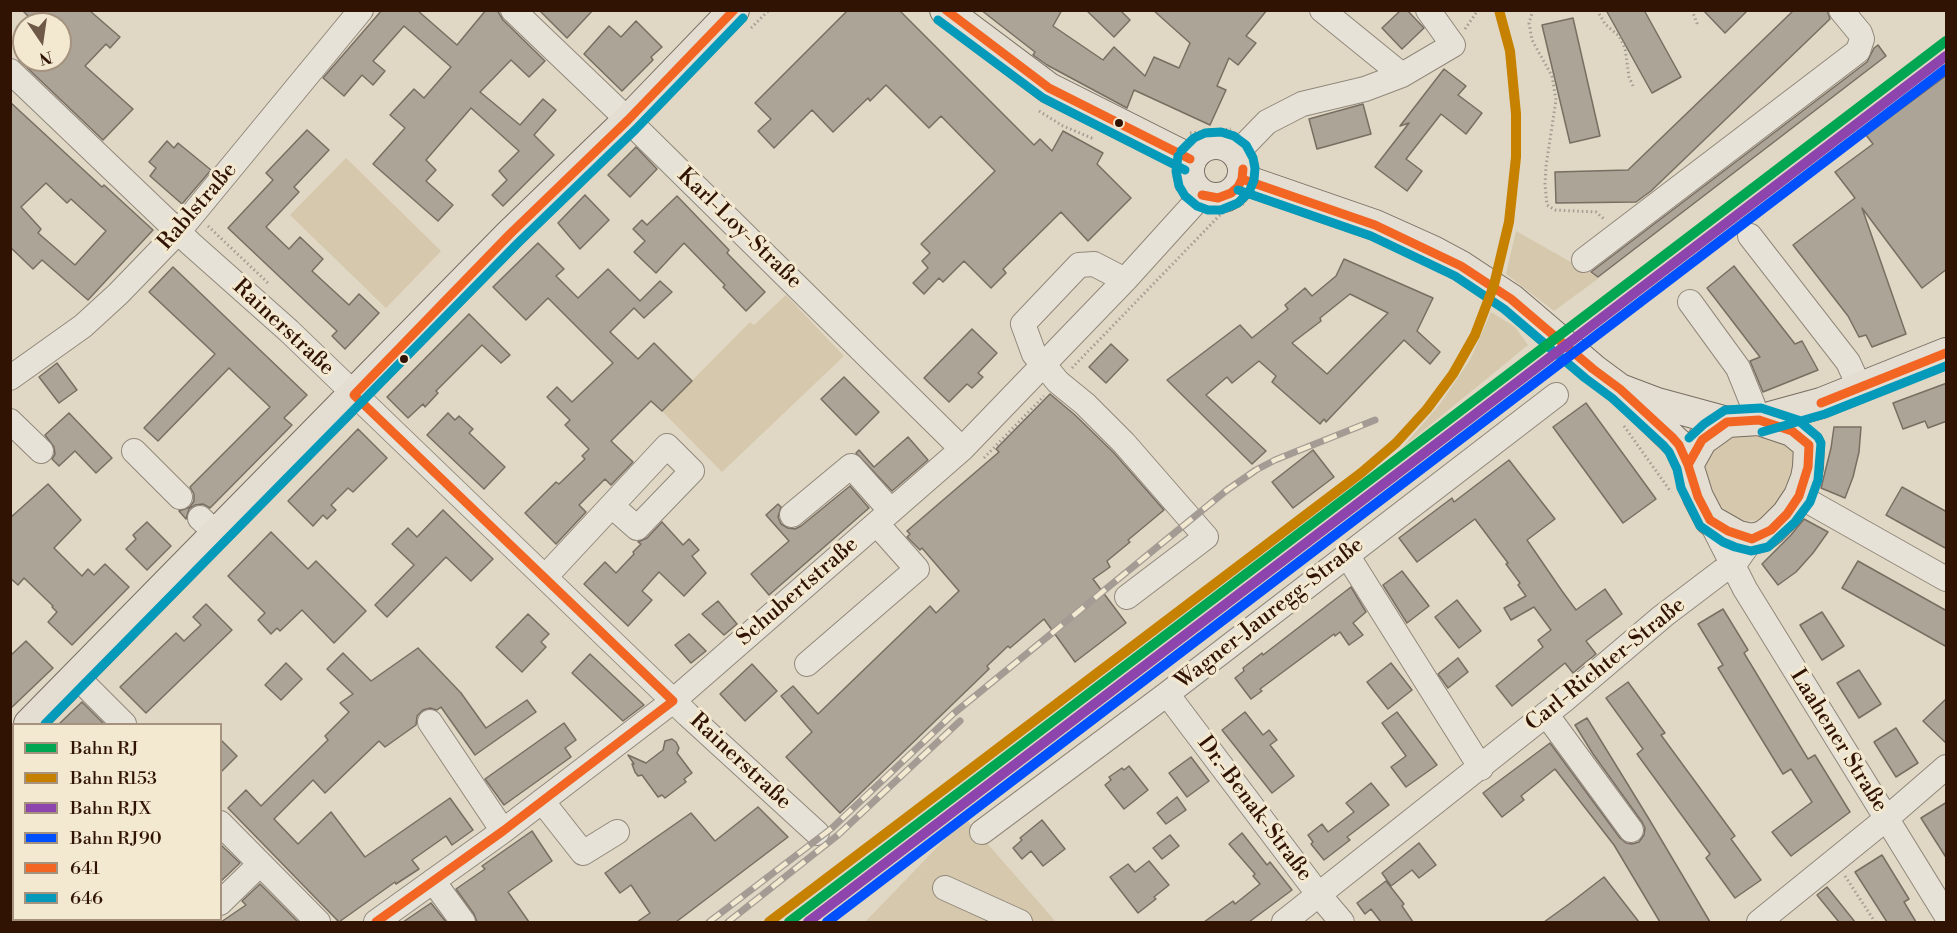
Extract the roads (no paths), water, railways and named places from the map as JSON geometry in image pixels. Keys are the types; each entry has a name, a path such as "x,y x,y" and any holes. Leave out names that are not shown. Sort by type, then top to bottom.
{"main road":[{"path":"30,723 77,676 209,526 354,395 510,234 628,120 734,10"},
{"path":"945,10 1049,88 1188,171 1190,182 1187,204 1231,193 1238,187 1241,179 1228,146 1209,144 1195,153 1182,167"},
{"path":"1241,179 1375,225 1461,266 1511,299 1620,389 1672,437 1679,445 1698,497 1710,520 1728,531 1752,540 1772,530 1787,514 1799,495 1808,467 1811,424 1821,403"},
{"path":"1688,465 1702,440 1727,422 1756,413 1821,403 1947,353"},
{"path":"1620,389 1657,403 1727,422"},
{"path":"1756,413 1792,431 1809,445"}],"street":[{"name":"Rablstraße","path":"10,378 83,326 118,294 178,232 361,10"},
{"name":"Karl-Loy-Straße","path":"513,10 963,449"},
{"path":"1322,10 1402,75"},
{"path":"1241,179 1267,122 1302,104 1365,89 1402,75 1454,45 1428,10"},
{"path":"1584,260 1858,51 1862,39 1860,33 1841,10"},
{"name":"Rainerstraße","path":"10,71 178,232 282,325 674,701 817,833"},
{"name":"Schubertstraße","path":"376,922 503,831 674,701 1050,373 1187,204"},
{"path":"1750,236 1848,362 1859,386"},
{"path":"1125,280 1094,264 1079,265 1023,324 1034,354 1050,373 1124,443 1206,537 1127,597"},
{"path":"1690,302 1738,368 1756,413"},
{"name":"Wagner-Jauregg-Straße","path":"982,832 1167,694 1556,395"},
{"path":"10,421 41,451"},
{"path":"134,451 180,497"},
{"path":"792,515 851,466 917,568 807,664"},
{"path":"1799,495 1947,579"},
{"path":"545,577 612,506"},
{"name":"Laahener Straße","path":"1710,520 1745,589 1947,915"},
{"path":"1733,566 1752,540"},
{"path":"1347,555 1481,768"},
{"name":"Carl-Richter-Straße","path":"1284,922 1481,768 1663,616 1721,572 1733,566"},
{"path":"77,676 122,723"},
{"name":"Dr.-Benak-Straße","path":"1167,694 1318,895 1342,922"},
{"path":"1546,714 1631,830"},
{"path":"430,722 503,831"},
{"path":"1759,922 1836,861 1947,767"},
{"path":"542,801 583,853 617,832"},
{"path":"222,825 318,922"},
{"path":"222,901 260,864"},
{"path":"433,882 463,922"},
{"path":"945,888 1020,922"}],"railway":[{"path":"709,922 832,828 953,714 1227,490 1275,460 1375,420"},
{"path":"728,922 838,835 960,721"}],"rail line":[{"name":"R153","path":"769,922 1361,473 1396,443 1427,409 1453,374 1475,335 1494,285 1509,222 1516,157 1516,114 1510,51 1499,10"},
{"name":"RJ","path":"789,922 1946,41"},
{"name":"RJX","path":"808,922 1946,56"},
{"name":"RJ90","path":"827,922 1946,69"}]}
